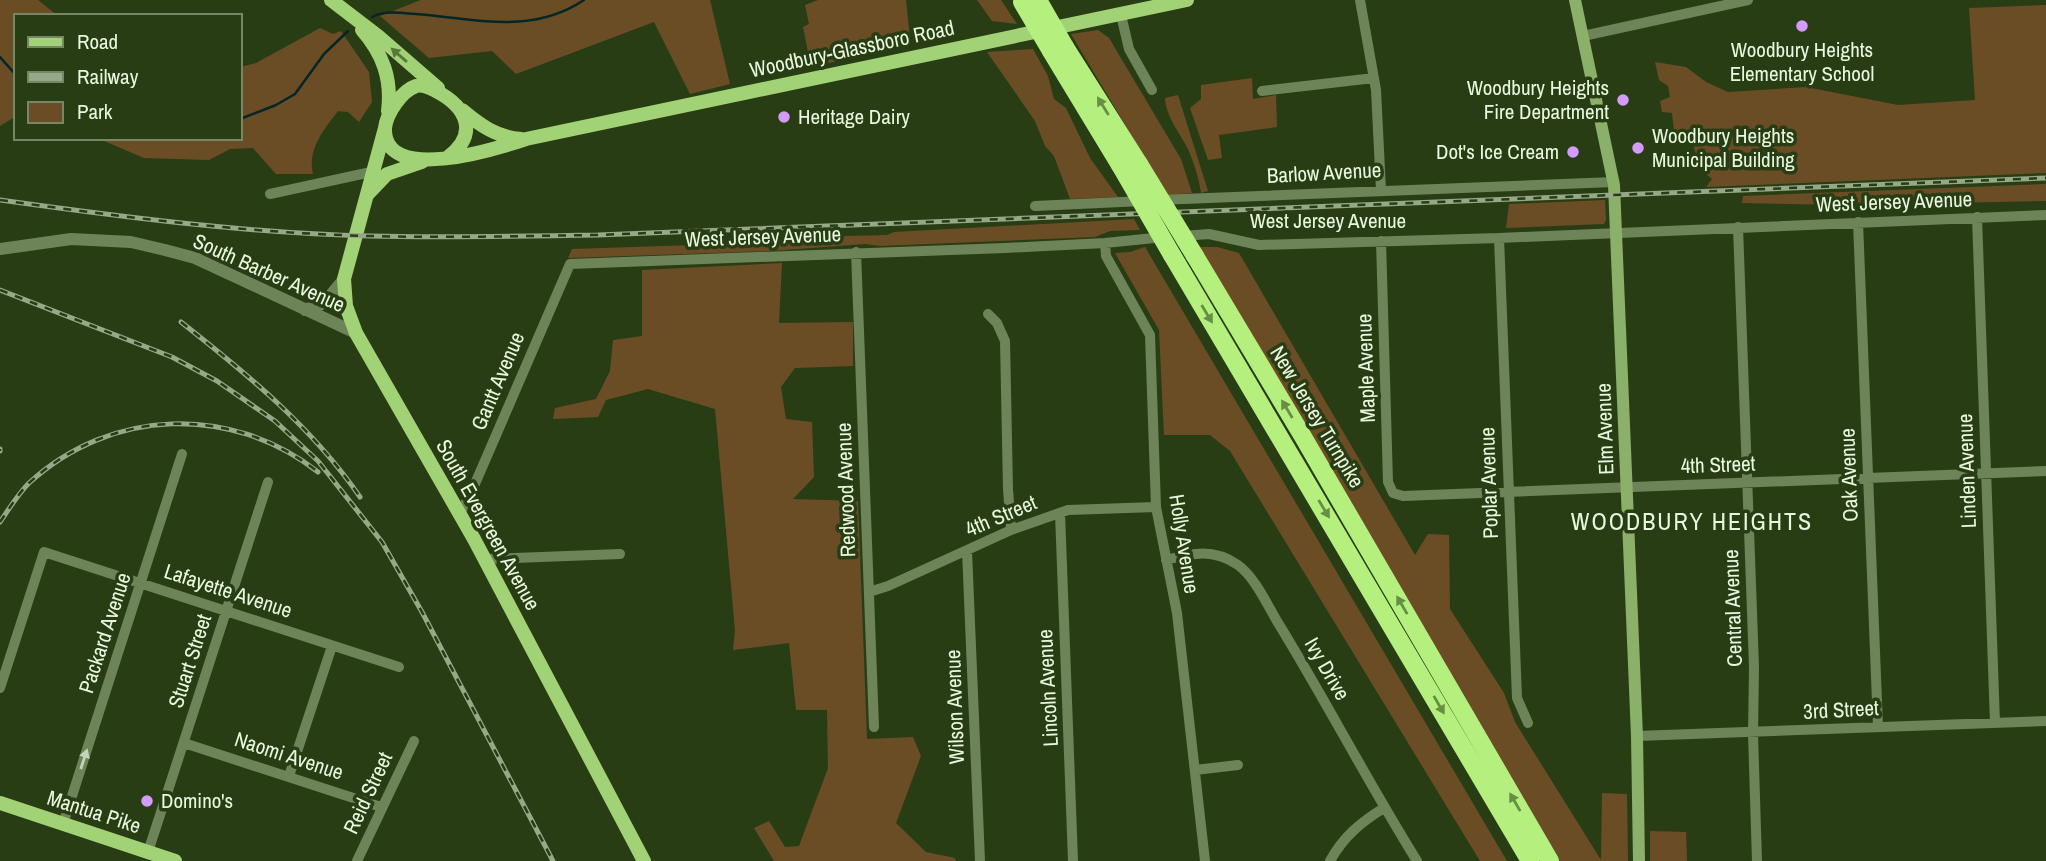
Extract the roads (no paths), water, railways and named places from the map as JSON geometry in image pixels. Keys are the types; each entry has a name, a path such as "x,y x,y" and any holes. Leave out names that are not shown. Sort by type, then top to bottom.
{"highway":[{"name":"New Jersey Turnpike","path":"1027,1 1139,164 1195,256 1550,861"},
{"name":"New Jersey Turnpike","path":"1058,49 1172,255 1530,861"}],"main road":[{"name":"South Evergreen Avenue","path":"331,0 378,36 451,101"},
{"name":"Woodbury-Glassboro Road","path":"448,157 1187,0"},
{"name":"Elm Avenue","path":"1575,0 1614,183 1637,736 1639,861"},
{"name":"South Evergreen Avenue","path":"350,15 383,61 389,82 386,123 344,279 346,306 356,333 460,513 644,861"},
{"path":"428,87 451,101 464,117 466,133 460,148 448,157 411,159 399,156 388,143 386,123 397,101 412,88 428,87"},
{"name":"Woodbury-Glassboro Road","path":"451,101 486,129 496,134 526,139"},
{"name":"South Evergreen Avenue","path":"364,200 387,174 430,159"},
{"name":"Mantua Pike","path":"0,803 175,861"}],"street":[{"path":"1360,0 1374,78 1381,190"},
{"path":"1583,36 1748,0"},
{"path":"1121,15 1129,49 1153,90"},
{"path":"1262,91 1374,78"},
{"path":"270,194 371,172"},
{"name":"Barlow Avenue","path":"1035,206 1381,190 1614,183"},
{"name":"West Jersey Avenue","path":"570,264 1105,243 1137,238 1209,234 1259,245 1499,238 2046,215"},
{"name":"Linden Avenue","path":"1977,217 1995,723"},
{"name":"Oak Avenue","path":"1858,222 1878,727"},
{"name":"Central Avenue","path":"1738,227 1755,667 1753,734 1757,861"},
{"name":"Poplar Avenue","path":"1499,238 1517,698 1528,723"},
{"name":"South Barber Avenue","path":"0,249 71,239 131,242 195,258 356,333"},
{"name":"Maple Avenue","path":"1381,241 1388,482 1393,493"},
{"name":"Holly Avenue","path":"1105,243 1106,256 1150,335 1156,507 1177,613 1205,861"},
{"name":"Redwood Avenue","path":"856,252 874,727"},
{"name":"Gantt Avenue","path":"460,513 570,264"},
{"path":"305,310 324,303 344,279"},
{"path":"988,314 997,323 1005,341 1011,530"},
{"name":"Packard Avenue","path":"63,824 182,454"},
{"name":"4th Street","path":"1393,493 1403,496 2046,471"},
{"name":"Stuart Street","path":"148,852 268,482"},
{"name":"4th Street","path":"869,592 888,586 1011,530 1068,510 1156,507"},
{"name":"Lincoln Avenue","path":"1060,513 1073,861"},
{"name":"Wilson Avenue","path":"967,551 980,861"},
{"name":"Lafayette Avenue","path":"0,688 44,552 399,667"},
{"name":"Ivy Drive","path":"1166,560 1200,552 1229,559 1243,569 1298,656 1417,861"},
{"path":"485,559 620,554"},
{"path":"289,776 332,646"},
{"name":"3rd Street","path":"1637,736 1753,734 2046,721"},
{"name":"Reid Street","path":"357,861 414,741"},
{"name":"Naomi Avenue","path":"184,743 382,807"},
{"path":"1195,770 1238,765"},
{"path":"1331,861 1343,841 1356,827 1384,808"}],"waterway":[{"path":"372,17 393,12 480,21 522,21 564,11 584,0"},
{"path":"242,118 276,105 295,94 324,54 348,31"},
{"path":"0,57 14,73"}],"railway":[{"path":"0,200 277,232 484,237 598,235 2046,178"},
{"path":"0,290 172,357 217,381 275,421 318,461 382,542 422,612 553,861"},
{"path":"181,322 230,361 300,425 360,497"},
{"path":"0,522 29,483 61,458 97,440 134,429 172,424 210,426 248,434 284,450 318,472"}],"place":[{"name":"Woodbury Heights Elementary School","path":"1802,26"},
{"name":"Woodbury Heights Fire Department","path":"1623,100"},
{"name":"Heritage Dairy","path":"784,117"},
{"name":"Woodbury Heights Municipal Building","path":"1638,148"},
{"name":"Dot's Ice Cream","path":"1573,152"},
{"name":"Domino's","path":"147,801"}],"district":[{"name":"WOODBURY HEIGHTS","path":"1692,522"}]}
